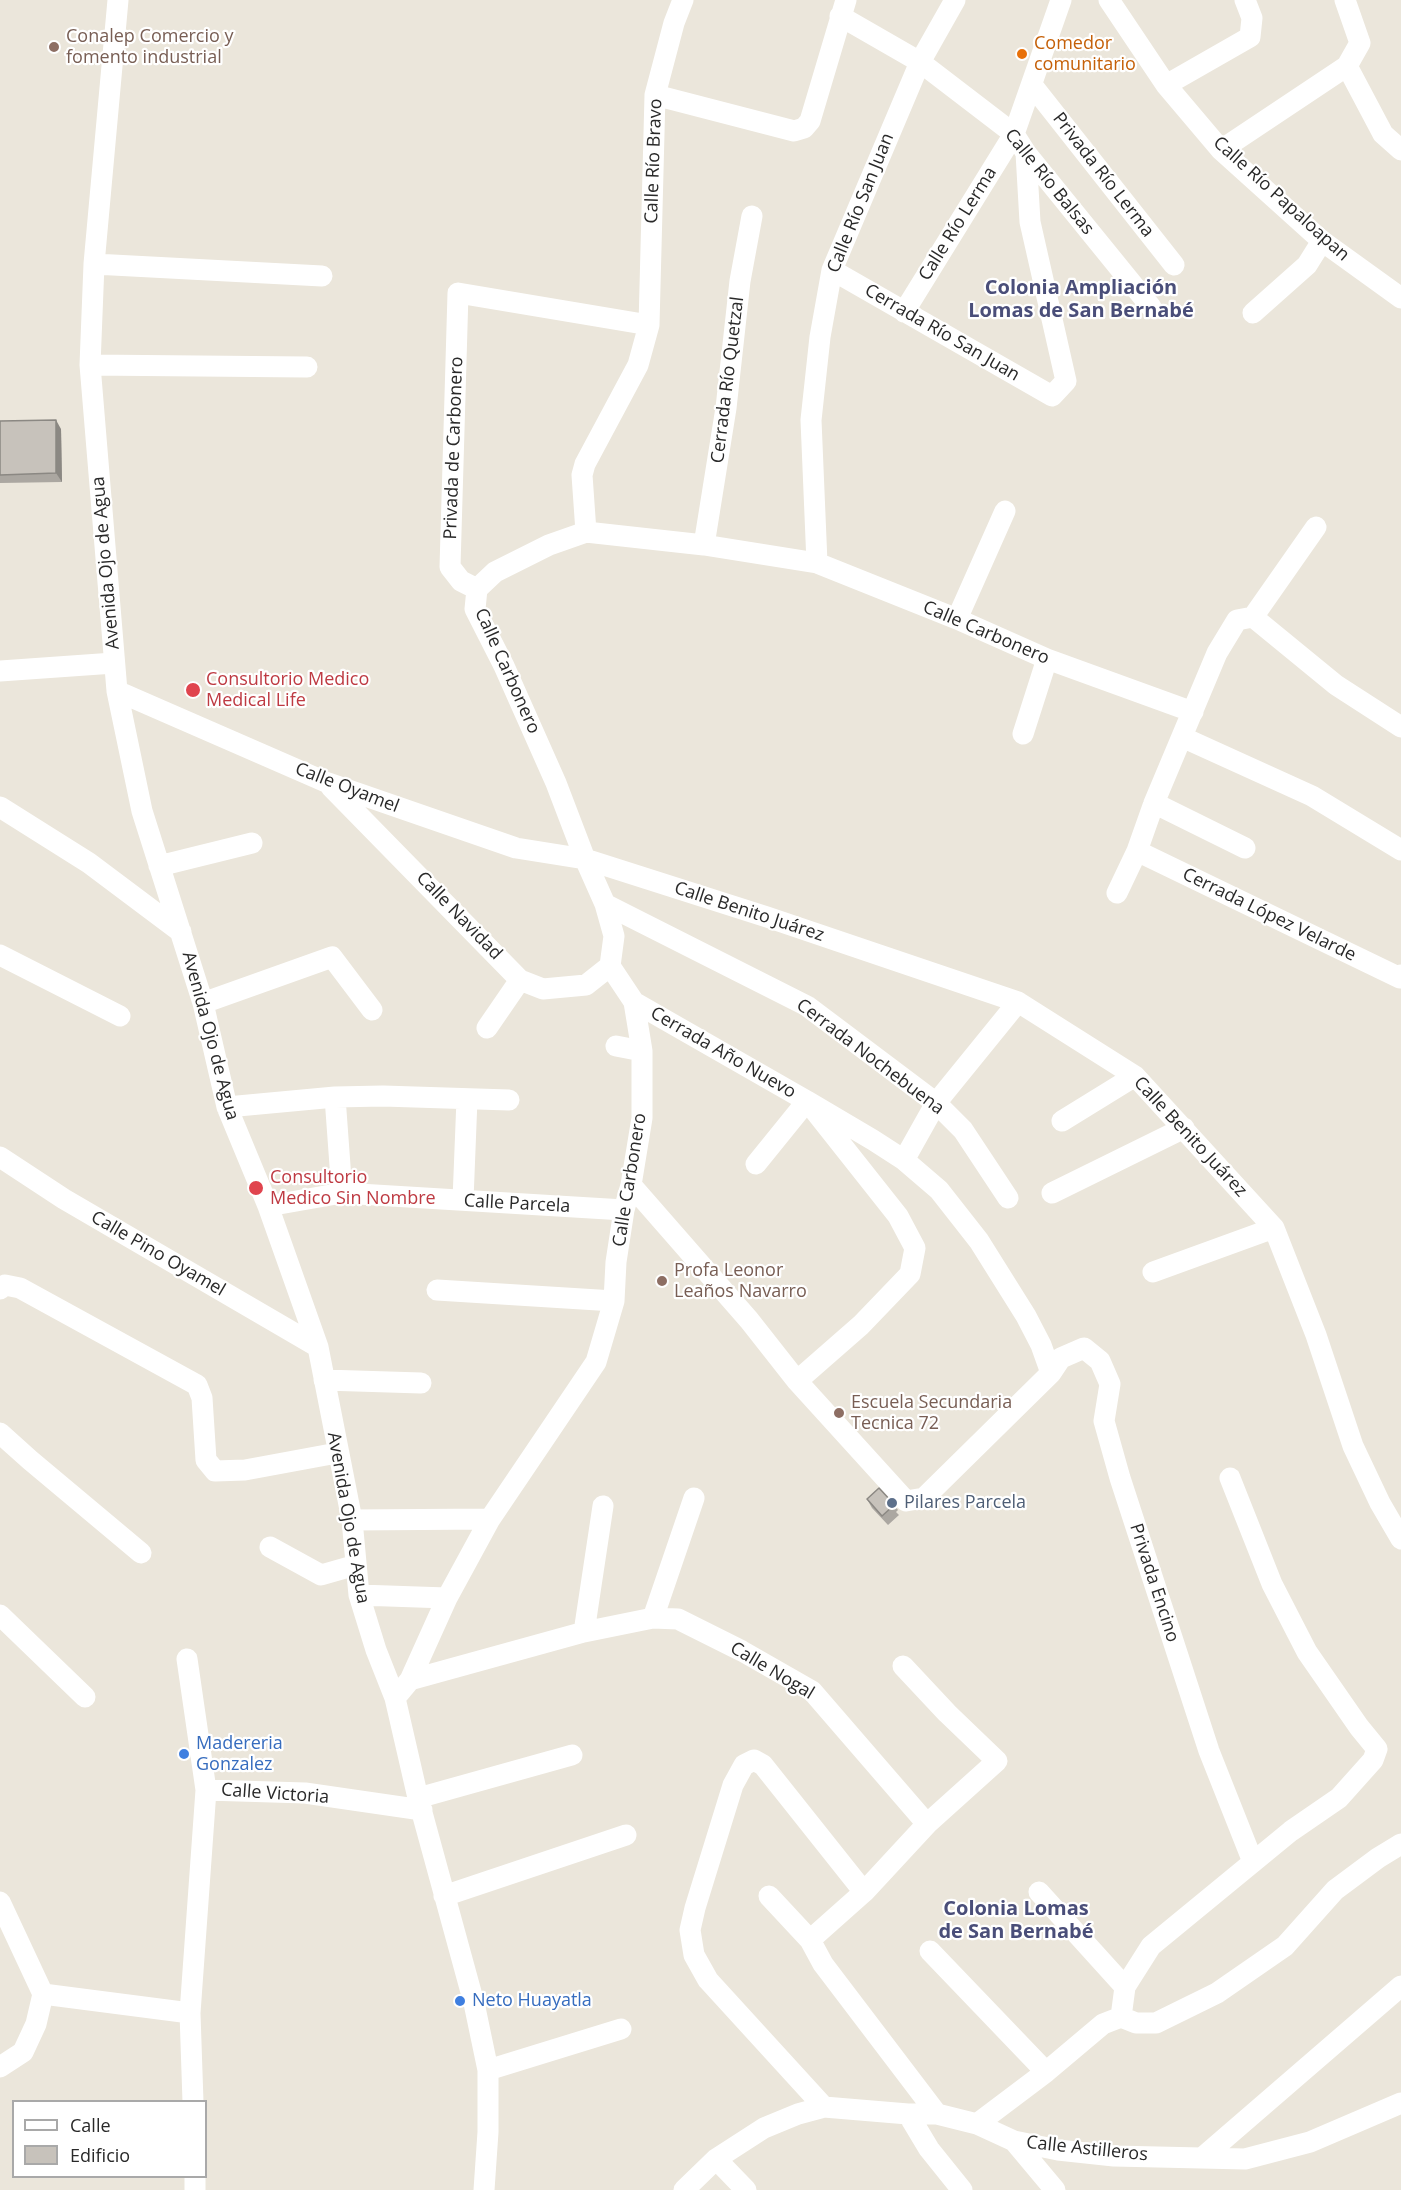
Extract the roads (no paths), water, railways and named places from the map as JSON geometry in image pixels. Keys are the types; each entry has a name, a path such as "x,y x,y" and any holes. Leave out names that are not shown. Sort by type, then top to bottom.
{"street":[{"name":"Avenida Ojo de Agua","path":"118,0 94,264 90,365 117,691 142,812 203,1003 227,1107 268,1206 318,1347 352,1520 359,1595 376,1650 395,1698 420,1804 474,2003 488,2070 488,2132 484,2190"},
{"name":"Calle Río Bravo","path":"586,532 582,475 585,464 638,365 649,325 655,95 674,23 683,0"},
{"name":"Calle Río San Juan","path":"817,563 812,420 820,337 831,270 920,62 955,0"},
{"name":"Calle Río Lerma","path":"904,312 1014,134 1061,0"},
{"name":"Calle Río Papaloapan","path":"1109,0 1166,85 1221,150 1322,241 1401,298"},
{"path":"1166,85 1250,37 1252,18 1245,0"},
{"path":"1221,150 1347,66 1360,43 1344,0"},
{"path":"655,95 794,131 804,128 810,121 843,8"},
{"name":"Calle Río Balsas","path":"843,8 920,62 1014,134 1026,153 1151,307"},
{"path":"1347,66 1383,134 1401,150"},
{"name":"Privada Río Lerma","path":"1032,85 1174,265"},
{"name":"Cerrada Río San Juan","path":"831,270 1053,396 1066,381 1030,222 1026,153"},
{"name":"Cerrada Río Quetzal","path":"704,544 726,408 740,281 752,216"},
{"path":"1253,313 1307,265 1322,241"},
{"path":"94,264 322,276"},
{"name":"Privada de Carbonero","path":"477,589 461,582 450,567 458,293 649,325"},
{"path":"90,365 307,367"},
{"path":"957,619 1005,511"},
{"path":"1117,893 1137,851 1154,803 1217,653 1238,620 1253,617 1316,526"},
{"name":"Calle Carbonero","path":"395,1698 410,1680 447,1598 490,1519 596,1362 614,1301 616,1262 642,1118 642,1051 634,1002 610,966 614,936 605,904 504,666 475,609 477,589 495,572 549,545 586,532 704,544 817,563 957,619 1047,659 1193,712"},
{"path":"1253,617 1336,685 1401,727"},
{"path":"1023,734 1047,659"},
{"path":"0,671 114,663"},
{"name":"Calle Oyamel","path":"117,691 328,783 516,848 585,859"},
{"path":"1182,737 1312,796 1401,850"},
{"name":"Calle Navidad","path":"328,783 520,980 543,989 586,985 610,966"},
{"path":"1154,803 1245,848"},
{"path":"0,807 89,863 180,932"},
{"path":"159,866 252,843"},
{"name":"Cerrada López Velarde","path":"1137,851 1389,973 1400,978 1401,975"},
{"name":"Calle Benito Juárez","path":"585,859 767,916 1018,1002 1135,1076 1274,1227 1316,1335 1353,1446 1380,1503 1401,1539"},
{"name":"Cerrada Nochebuena","path":"605,904 807,1006 936,1103 963,1130 1008,1198"},
{"path":"0,955 120,1016"},
{"path":"203,1003 332,957 372,1010"},
{"path":"487,1028 520,980"},
{"name":"Cerrada Año Nuevo","path":"634,1002 807,1101 898,1216 915,1248 910,1274 861,1325 797,1381"},
{"path":"904,1160 936,1103 1018,1002"},
{"path":"616,1046 642,1051"},
{"path":"1062,1121 1135,1076"},
{"path":"227,1107 335,1097 382,1096 509,1100"},
{"path":"335,1097 342,1193"},
{"path":"463,1200 467,1099"},
{"path":"631,1185 749,1320 797,1381 906,1501 924,1498 1051,1373 1041,1345 1026,1316 979,1241 939,1190 904,1160 873,1140 807,1101 756,1164"},
{"path":"1052,1193 1184,1128"},
{"name":"Calle Pino Oyamel","path":"0,1156 64,1199 318,1347"},
{"name":"Calle Parcela","path":"268,1206 342,1193 624,1210"},
{"path":"1153,1272 1274,1227"},
{"path":"0,1289 4,1285 20,1287 197,1385 202,1398 206,1460 215,1471 245,1470 338,1453"},
{"path":"437,1290 614,1301"},
{"name":"Privada Encino","path":"1051,1373 1061,1358 1084,1348 1100,1361 1110,1384 1104,1421 1120,1478 1209,1751 1252,1862"},
{"path":"324,1380 421,1383"},
{"path":"0,1432 141,1553"},
{"path":"1122,2017 1125,1987 1151,1946 1291,1831 1339,1798 1373,1760 1377,1749 1307,1652 1272,1584 1230,1478"},
{"path":"653,1618 694,1498"},
{"path":"584,1632 603,1506"},
{"path":"352,1520 490,1519"},
{"path":"270,1547 321,1575 356,1565"},
{"path":"359,1595 447,1598"},
{"path":"0,1616 85,1698"},
{"name":"Calle Nogal","path":"410,1680 584,1632 653,1618 678,1619 812,1690 927,1824"},
{"path":"187,1659 206,1790"},
{"path":"810,1940 864,1892 927,1824 997,1761 903,1666"},
{"path":"420,1804 572,1755"},
{"path":"824,2107 708,1980 694,1955 690,1930 734,1785 744,1765 754,1760 763,1765 864,1892"},
{"name":"Calle Victoria","path":"192,2100 190,2013 206,1790 305,1794 420,1804"},
{"path":"444,1896 626,1835"},
{"path":"978,2124 1046,2072 1102,2024 1122,2017 1136,2023 1156,2023 1218,1992 1285,1946 1335,1890 1401,1844"},
{"path":"1039,1892 1125,1987"},
{"path":"769,1896 810,1940 823,1964 937,2114"},
{"path":"0,1902 43,1994 36,2024 23,2052 0,2067"},
{"path":"930,1951 1046,2072"},
{"path":"1202,2158 1401,1986"},
{"path":"43,1994 190,2013"},
{"path":"488,2070 621,2028"},
{"name":"Calle Astilleros","path":"684,2190 716,2159 764,2128 798,2114 824,2107 937,2114 978,2124 1014,2141 1058,2150 1114,2156 1245,2159 1310,2142 1401,2103"},
{"path":"908,2114 929,2149 962,2190"},
{"path":"1014,2141 1055,2190"},
{"path":"716,2159 746,2190"}],"place":[{"name":"Conalep Comercio y fomento industrial","path":"54,47"},
{"name":"Comedor comunitario","path":"1022,54"},
{"name":"Consultorio Medico Medical Life","path":"193,690"},
{"name":"Consultorio Medico Sin Nombre","path":"256,1188"},
{"name":"Profa Leonor Leaños Navarro","path":"662,1281"},
{"name":"Escuela Secundaria Tecnica 72","path":"839,1413"},
{"name":"Pilares Parcela","path":"892,1503"},
{"name":"Madereria Gonzalez","path":"184,1754"},
{"name":"Neto Huayatla","path":"460,2001"}],"district":[{"name":"Colonia Ampliación Lomas de San Bernabé","path":"1081,300"},
{"name":"Colonia Lomas de San Bernabé","path":"1016,1920"}]}
